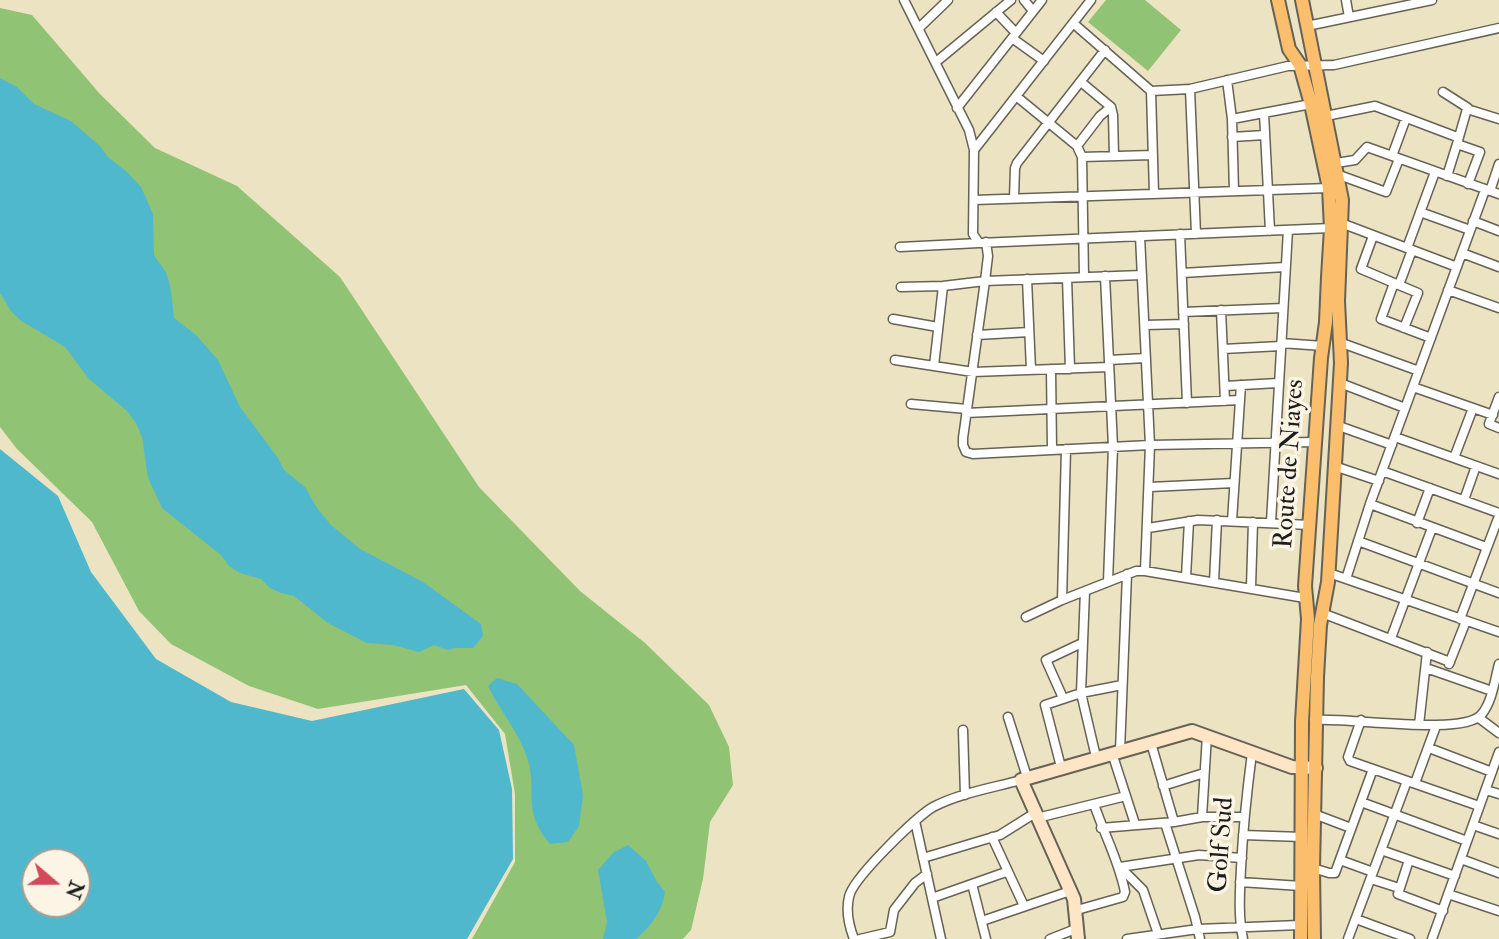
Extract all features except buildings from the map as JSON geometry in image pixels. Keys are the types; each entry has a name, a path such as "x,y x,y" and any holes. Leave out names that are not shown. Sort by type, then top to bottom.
{"main road":[{"name":"Route de Niayes","path":"1278,0 1289,49 1300,65 1311,104 1336,226 1340,383 1329,573 1322,613 1317,677 1312,868 1314,939"},
{"name":"Route de Niayes","path":"1301,939 1302,722 1308,619 1305,598 1323,346 1336,226 1342,200 1302,0"}],"street":[{"path":"904,0 936,62 974,150 973,234 982,242 988,256 963,445 969,453 1150,445 1316,442"},
{"path":"919,28 948,0"},
{"path":"936,62 1011,0"},
{"path":"1024,0 1033,11"},
{"path":"957,108 1041,0"},
{"path":"1346,0 1349,17"},
{"path":"1307,26 1432,0"},
{"path":"974,150 1090,1"},
{"path":"996,12 1014,35 1044,61"},
{"path":"1073,23 1151,91 1190,89 1300,65 1334,65 1499,28"},
{"path":"1014,198 1016,165 1105,50"},
{"path":"1227,80 1232,119 1234,191"},
{"path":"1081,82 1111,107 1114,115 1114,156"},
{"path":"1190,89 1196,234"},
{"path":"1151,91 1154,194"},
{"path":"1443,92 1468,108 1499,119"},
{"path":"1016,96 1077,146 1082,157 1084,277"},
{"path":"1232,119 1311,104"},
{"path":"1326,116 1375,106 1457,140 1480,152 1468,184"},
{"path":"1077,146 1100,116 1111,107"},
{"path":"1447,176 1468,108"},
{"path":"1264,113 1270,231"},
{"path":"1337,169 1387,192 1406,118"},
{"path":"1232,137 1265,135"},
{"path":"1337,169 1355,160 1367,146 1499,194"},
{"path":"1082,157 1153,155"},
{"path":"1346,579 1370,504 1448,290 1499,164"},
{"path":"1431,338 1381,319 1409,249 1435,172"},
{"path":"974,200 1329,188"},
{"path":"1420,212 1499,231"},
{"path":"900,247 1336,226 1373,236 1457,267"},
{"path":"1271,523 1287,230"},
{"path":"1180,234 1187,403"},
{"path":"1140,236 1150,445 1145,570"},
{"path":"1373,236 1361,269 1418,293 1404,328"},
{"path":"1462,253 1499,267"},
{"path":"1182,273 1285,267"},
{"path":"901,287 1142,275"},
{"path":"1105,276 1113,447 1108,582"},
{"path":"1067,278 1069,369"},
{"path":"1027,279 1031,370"},
{"path":"934,366 943,286"},
{"path":"1448,290 1499,308"},
{"path":"1184,312 1283,308"},
{"path":"1221,310 1225,401"},
{"path":"893,319 938,327"},
{"path":"1145,325 1184,324"},
{"path":"977,335 1030,332"},
{"path":"1339,342 1419,371"},
{"path":"1223,349 1281,344 1323,346"},
{"path":"895,360 973,372 1069,369 1146,358"},
{"path":"1051,369 1052,450"},
{"path":"1225,386 1279,383"},
{"path":"1340,383 1405,408"},
{"path":"1233,521 1241,385"},
{"path":"1413,387 1493,415"},
{"path":"1499,397 1490,425 1499,428"},
{"path":"911,404 967,411 1240,400"},
{"path":"1454,458 1473,408"},
{"path":"1336,425 1454,458 1499,474"},
{"path":"1062,600 1066,449"},
{"path":"1334,466 1379,481"},
{"path":"1464,500 1476,466"},
{"path":"1382,471 1464,500 1499,518 1473,584 1445,674"},
{"path":"1150,487 1234,483"},
{"path":"1417,523 1430,488"},
{"path":"1370,504 1486,547"},
{"path":"1148,528 1189,521 1217,520 1310,525"},
{"path":"1214,582 1217,520"},
{"path":"1186,578 1189,521"},
{"path":"1251,587 1253,522"},
{"path":"1391,638 1432,528"},
{"path":"1358,541 1499,593"},
{"path":"1026,617 1127,574 1145,570 1305,598"},
{"path":"1329,573 1499,632"},
{"path":"1127,574 1116,752 1135,824"},
{"path":"1085,591 1081,694 1096,757"},
{"path":"1322,613 1450,662"},
{"path":"1063,698 1045,662 1046,657 1082,643"},
{"path":"1419,724 1427,652"},
{"path":"1302,722 1361,720 1436,726 1460,724 1479,718 1483,713 1499,664"},
{"path":"1426,668 1492,691"},
{"path":"1061,767 1045,705 1063,698 1122,685"},
{"path":"1008,717 1036,816 1077,909 1079,934 1050,939"},
{"path":"1479,718 1499,733"},
{"path":"1361,720 1348,759 1479,806"},
{"path":"1348,939 1394,814 1429,748 1436,726"},
{"path":"963,730 965,795"},
{"path":"854,939 849,925 849,895 863,875 915,821 934,807 965,795 1192,731 1292,767 1316,768"},
{"path":"1202,817 1207,735"},
{"path":"1151,743 1163,786 1177,860 1200,939"},
{"path":"1429,748 1495,768"},
{"path":"1432,939 1499,752"},
{"name":"Golf Sud","path":"1243,939 1240,926 1240,883 1252,753"},
{"path":"1312,868 1335,873 1373,769"},
{"path":"1163,786 1204,774"},
{"path":"1486,790 1499,794"},
{"path":"923,858 992,837 1036,816 1126,796"},
{"path":"1361,802 1467,841"},
{"path":"1077,909 1125,895 1120,867 1101,828 1094,804"},
{"path":"1314,814 1351,828"},
{"path":"1101,828 1170,823 1202,817 1244,817"},
{"path":"915,821 941,939"},
{"path":"1473,825 1499,834"},
{"path":"1243,835 1301,837"},
{"path":"992,837 1024,906"},
{"path":"1381,850 1455,876"},
{"path":"1120,867 1199,855 1242,858"},
{"path":"1461,859 1499,873"},
{"path":"1340,860 1399,888"},
{"path":"1409,860 1399,888 1400,895 1443,911"},
{"path":"1120,867 1143,890 1158,934"},
{"path":"932,898 1006,872"},
{"path":"860,939 890,932 894,910 915,883 927,874"},
{"path":"1240,883 1301,886"},
{"path":"972,884 986,939"},
{"path":"982,921 1070,891"},
{"path":"1448,894 1499,911"},
{"path":"1356,919 1410,939"},
{"path":"1127,939 1198,929 1300,925"}],"green space":[{"path":"1106,0 1145,0 1181,30 1148,71 1088,22"},
{"path":"0,8 32,15 100,94 155,148 237,186 340,277 479,487 580,591 645,643 709,705 729,747 733,785 710,822 703,879 691,930 683,939 472,939 515,862 515,794 505,734 466,685 318,709 249,686 171,644 139,611 92,522 17,449 0,427"}],"water":[{"path":"0,78 17,87 34,104 71,121 141,187 153,214 154,254 168,278 174,318 196,335 218,360 240,407 284,470 305,487 331,525 360,549 423,582 481,624 483,636 473,648 448,650 434,645 419,652 393,645 367,643 328,623 294,596 270,588 261,579 240,573 229,566 221,555 162,508 148,478 142,437 127,411 89,379 65,347 20,320 0,293"},
{"path":"0,449 58,496 91,572 156,659 231,702 312,721 464,689 499,730 512,789 513,859 467,939 0,939"},
{"path":"497,678 517,684 574,745 583,795 579,826 568,842 550,844 536,821 527,757 519,738 488,686"},
{"path":"628,845 646,861 665,892 664,899 655,918 636,939 603,939 607,922 598,870 614,852"}]}
